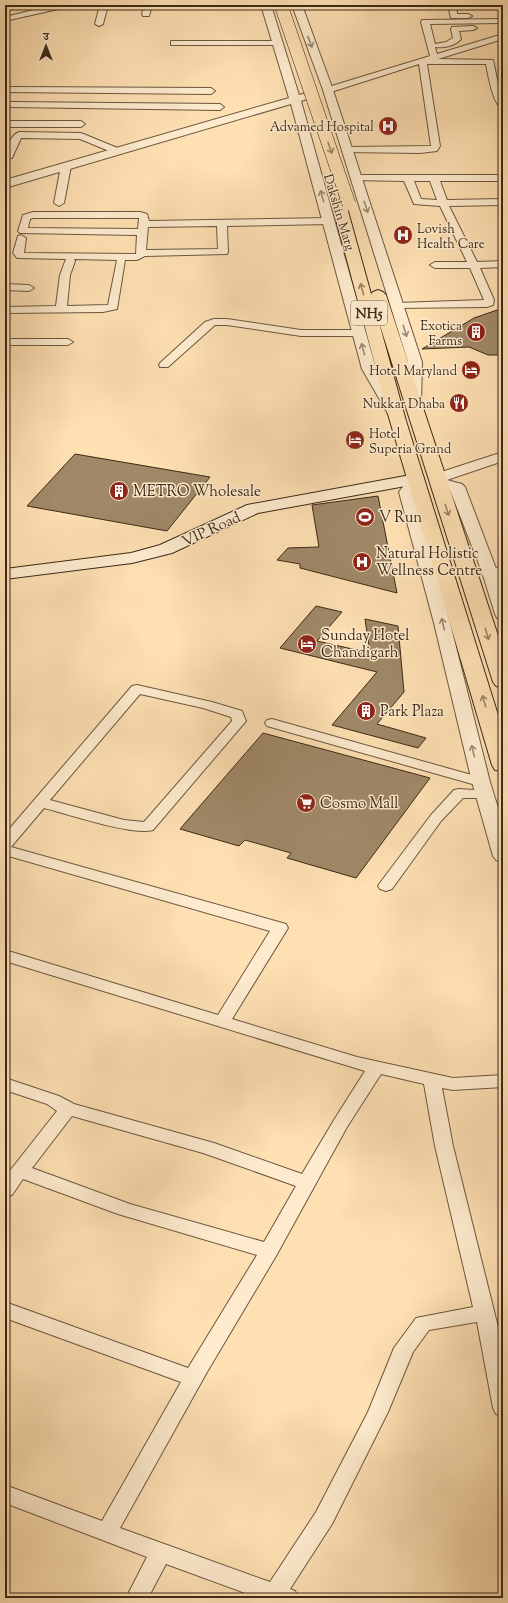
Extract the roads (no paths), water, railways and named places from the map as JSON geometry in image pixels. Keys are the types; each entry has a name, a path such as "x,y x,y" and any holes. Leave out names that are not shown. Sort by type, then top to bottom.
{"highway":[{"name":"Dakshin Marg","path":"272,5 344,204 398,421 503,765"},
{"name":"NH5","path":"281,5 344,204 414,406"},
{"path":"414,406 503,682"}],"main road":[{"name":"VIP Road","path":"5,574 132,558 166,549 253,509 416,479"}],"street":[{"path":"5,19 64,5"},
{"path":"99,24 104,5"},
{"path":"146,14 148,5"},
{"path":"266,5 295,99 369,369 398,421"},
{"name":"Dakshin Marg","path":"297,5 328,90 415,362 414,406"},
{"path":"452,5 454,16 503,16"},
{"path":"434,57 425,22 503,21"},
{"path":"431,46 448,44 455,41 457,39 455,29 503,28"},
{"path":"5,184 328,90 503,36"},
{"path":"174,43 277,43"},
{"path":"423,61 493,62 503,106"},
{"path":"347,150 434,149 436,146 423,61"},
{"path":"8,90 211,91"},
{"path":"81,136 81,124 89,90"},
{"path":"11,105 220,107"},
{"path":"194,107 220,121"},
{"path":"5,124 81,124"},
{"path":"9,156 17,136 81,136 116,151"},
{"path":"59,203 66,166"},
{"path":"356,178 503,178"},
{"path":"408,178 417,202 503,202"},
{"path":"434,178 443,203 474,265 493,315"},
{"path":"33,214 140,215 144,216 142,231 140,256 20,256 18,253 26,217 33,214"},
{"path":"22,235 142,231 222,222 329,221"},
{"path":"141,252 223,252 222,222"},
{"path":"62,310 66,275 70,261"},
{"path":"5,310 103,309 113,307 121,261"},
{"path":"435,265 503,264"},
{"path":"5,287 29,288"},
{"path":"397,306 479,305 489,303"},
{"path":"164,365 209,324 214,322 226,322 301,333 359,333"},
{"path":"5,342 68,342"},
{"path":"438,480 503,456"},
{"path":"416,479 407,492 442,623 483,788 503,856"},
{"path":"438,480 458,487 496,571 503,614"},
{"path":"5,844 40,802 137,689 207,705 237,714 239,721 148,827 124,824 40,802"},
{"path":"272,723 483,788"},
{"path":"386,886 436,818 459,793 483,788"},
{"path":"5,850 280,928 222,1022"},
{"path":"5,955 355,1063 453,1084 503,1081"},
{"path":"107,1531 193,1378 269,1251 340,1124 376,1068"},
{"path":"432,1079 444,1146 484,1313 503,1408"},
{"path":"5,1084 53,1100 68,1109 208,1148 307,1183"},
{"path":"5,1190 68,1109"},
{"path":"20,1171 125,1209 269,1251"},
{"path":"5,1310 193,1378"},
{"path":"5,1494 107,1531 238,1582 281,1596 324,1518 378,1412 404,1348 423,1323 484,1313"},
{"path":"137,1598 161,1552"}],"place":[{"name":"Advamed Hospital","path":"388,126"},
{"name":"Lovish Health Care","path":"403,235"},
{"name":"Exotica Farms","path":"476,332"},
{"name":"Hotel Maryland","path":"471,370"},
{"name":"Nukkar Dhaba","path":"459,403"},
{"name":"Hotel Superia Grand","path":"355,440"},
{"name":"METRO Wholesale","path":"119,491"},
{"name":"V Run","path":"365,517"},
{"name":"Natural Holistic Wellness Centre","path":"362,562"},
{"name":"Sunday Hotel Chandigarh","path":"307,644"},
{"name":"Park Plaza","path":"366,711"},
{"name":"Cosmo Mall","path":"306,803"}]}
